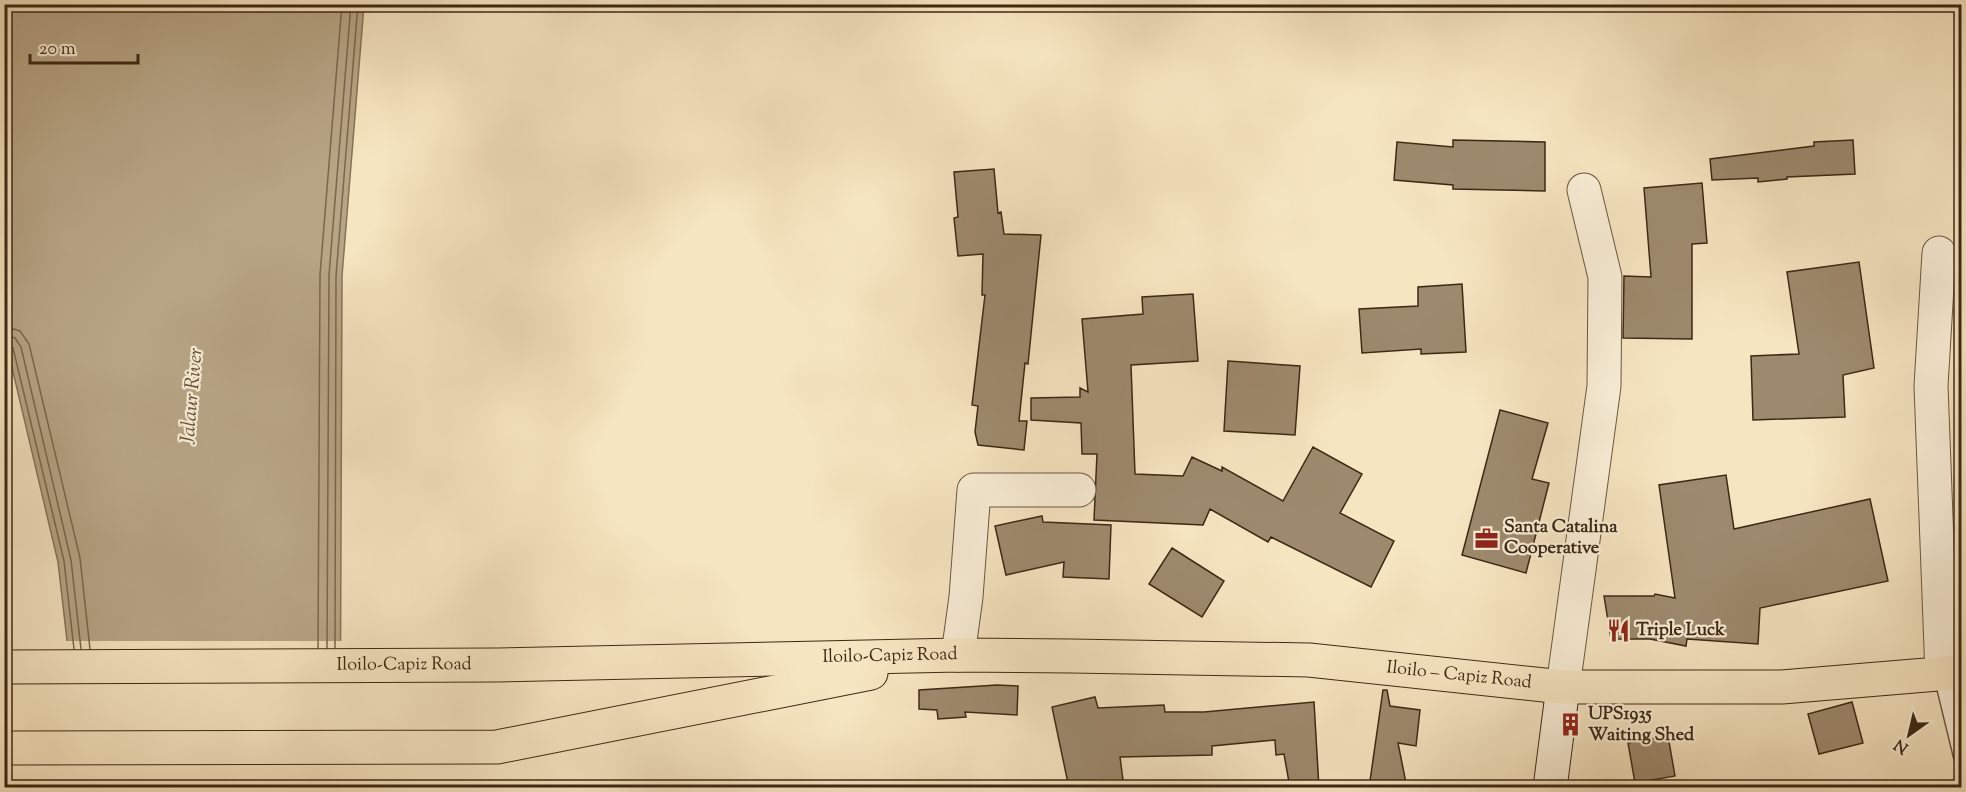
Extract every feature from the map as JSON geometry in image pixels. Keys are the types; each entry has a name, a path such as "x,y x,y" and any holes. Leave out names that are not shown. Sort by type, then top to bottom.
{"highway":[{"name":"Iloilo – Capiz Road","path":"958,655 1309,660 1563,687 1782,687 1952,673"},
{"name":"Iloilo-Capiz Road","path":"4,666 497,665 958,655"},
{"name":"Iloilo-Capiz Road","path":"4,748 497,747 958,655"}],"street":[{"path":"1550,788 1604,386 1605,277 1584,190"},
{"path":"1939,254 1931,386 1952,673"},
{"path":"958,655 966,597 974,490 1079,490"}],"lane":[{"path":"1952,673 1962,756"},
{"path":"1960,788 1962,782"}],"water":[{"name":"Jalaur River","path":"4,5 364,5 342,276 340,787 72,787 80,754 58,562 5,338"}],"pier":[{"path":"64,641 344,641 343,782 70,782 77,754"}],"building":[{"path":"1453,140 1545,142 1545,191 1453,189 1453,185 1394,180 1397,142 1453,147"},
{"path":"1853,140 1855,174 1787,177 1787,179 1758,182 1758,178 1712,180 1710,159 1814,146 1814,142"},
{"path":"994,169 998,213 1001,212 1004,234 1041,235 1028,364 1025,363 1019,421 1027,421 1024,450 978,445 975,432 978,406 972,405 985,295 982,295 983,254 958,256 954,218 958,217 954,172"},
{"path":"1702,183 1707,243 1692,244 1692,339 1623,338 1624,276 1651,277 1644,188"},
{"path":"1859,262 1874,368 1843,375 1845,417 1753,420 1751,356 1799,354 1787,272"},
{"path":"1462,284 1466,352 1421,354 1421,349 1362,353 1359,309 1418,306 1418,287"},
{"path":"1193,294 1198,361 1131,365 1135,474 1183,476 1192,457 1222,471 1222,467 1283,501 1313,447 1362,474 1340,513 1394,541 1371,587 1271,537 1268,542 1210,509 1203,525 1094,520 1097,454 1082,454 1081,423 1031,420 1031,398 1080,397 1080,388 1088,392 1082,319 1143,314 1142,297"},
{"path":"1228,361 1300,366 1295,435 1224,431"},
{"path":"1500,410 1548,423 1532,479 1549,483 1526,573 1462,555"},
{"path":"1726,475 1734,529 1870,499 1888,581 1760,608 1758,644 1687,639 1686,646 1650,639 1611,639 1604,596 1654,596 1655,594 1675,598 1659,485"},
{"path":"1042,516 1043,522 1111,525 1109,579 1063,577 1064,562 1006,575 995,526"},
{"path":"1172,548 1224,581 1202,617 1149,584"},
{"path":"997,685 1018,686 1017,715 965,712 966,717 938,719 937,710 919,709 919,690"},
{"path":"1383,690 1387,690 1390,706 1420,710 1416,746 1398,743 1407,788 1369,788"},
{"path":"1095,697 1098,708 1164,705 1165,712 1204,712 1314,702 1319,788 1290,788 1284,754 1276,755 1275,740 1212,746 1212,755 1120,757 1124,788 1069,788 1052,707"},
{"path":"1852,702 1863,743 1819,754 1808,714"},
{"path":"1668,736 1675,776 1635,783 1628,743"}],"place":[{"name":"Santa Catalina Cooperative","path":"1486,538"},
{"name":"Triple Luck","path":"1618,631"},
{"name":"UPS1935 Waiting Shed","path":"1570,725"}]}
